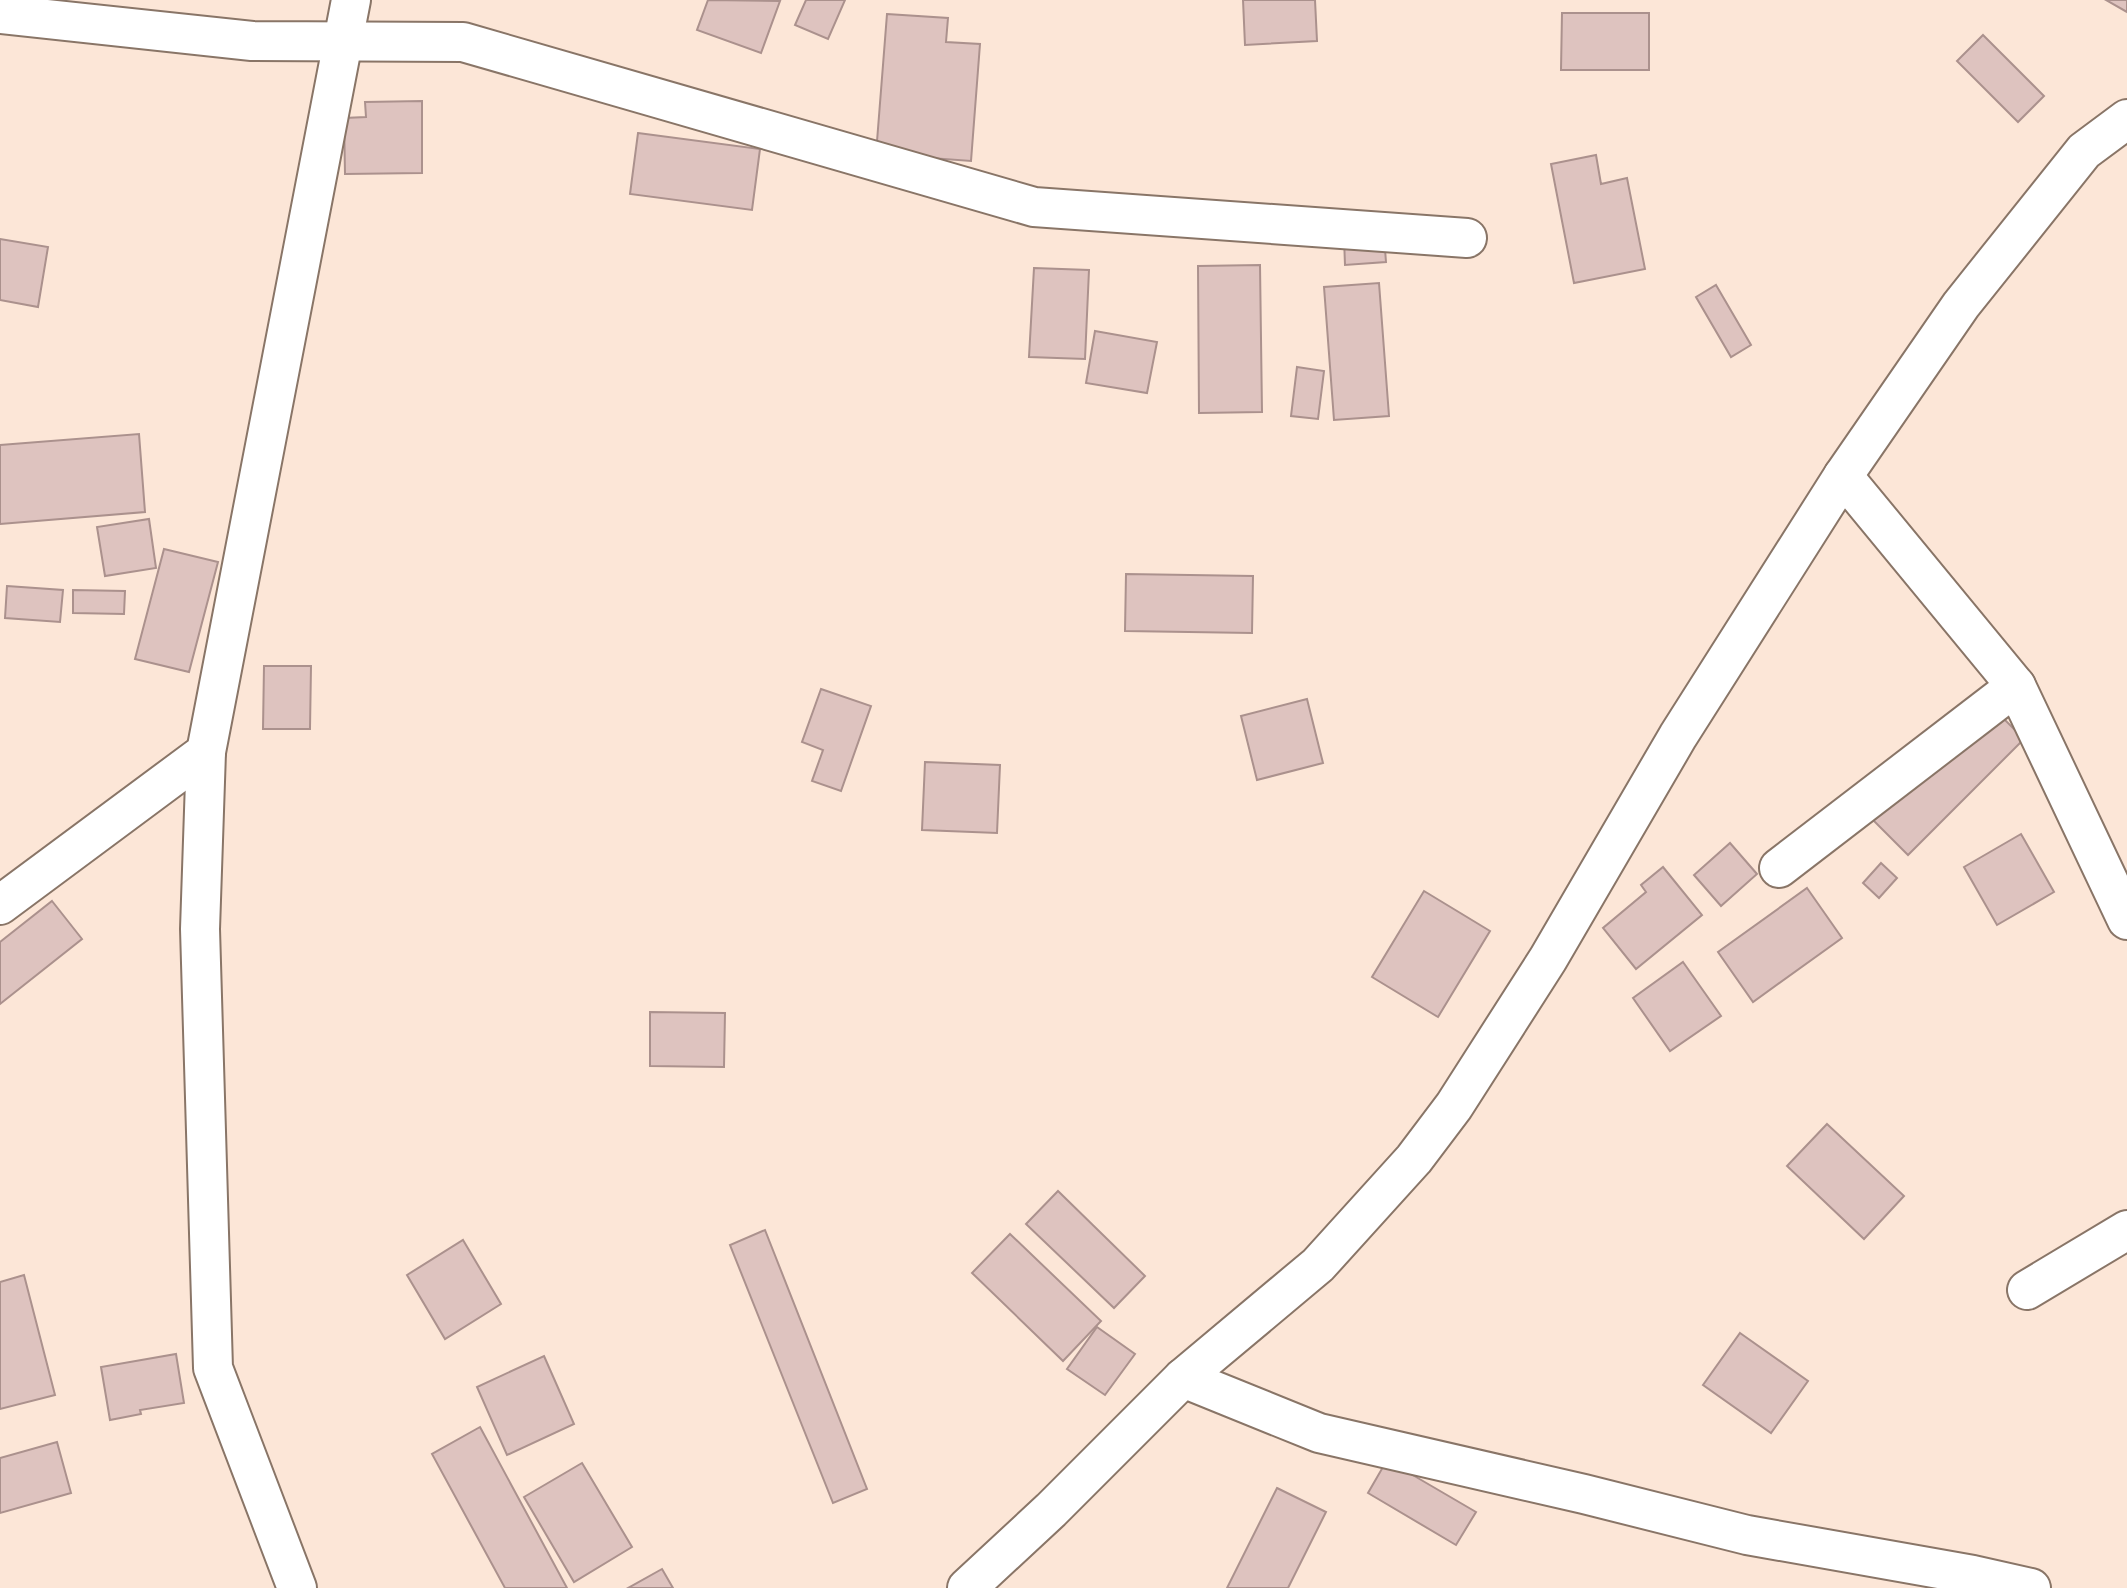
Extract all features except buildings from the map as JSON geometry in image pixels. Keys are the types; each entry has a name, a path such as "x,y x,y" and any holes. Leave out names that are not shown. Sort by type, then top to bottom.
{"street":[{"path":"297,1588 213,1368 200,929 206,752 351,0"},
{"path":"0,14 252,41 463,43 1034,207 1467,238"},
{"path":"967,1588 1051,1510 1183,1378 1318,1265 1414,1159 1454,1107 1548,959 1678,736 1843,476 1978,285 2084,151 2127,119"},
{"path":"1843,476 2016,686 2127,920"},
{"path":"1779,868 2016,686"},
{"path":"0,905 206,752"},
{"path":"2026,1290 2127,1230"},
{"path":"1183,1378 1319,1433 1747,1535 1973,1575 2031,1588"}]}
